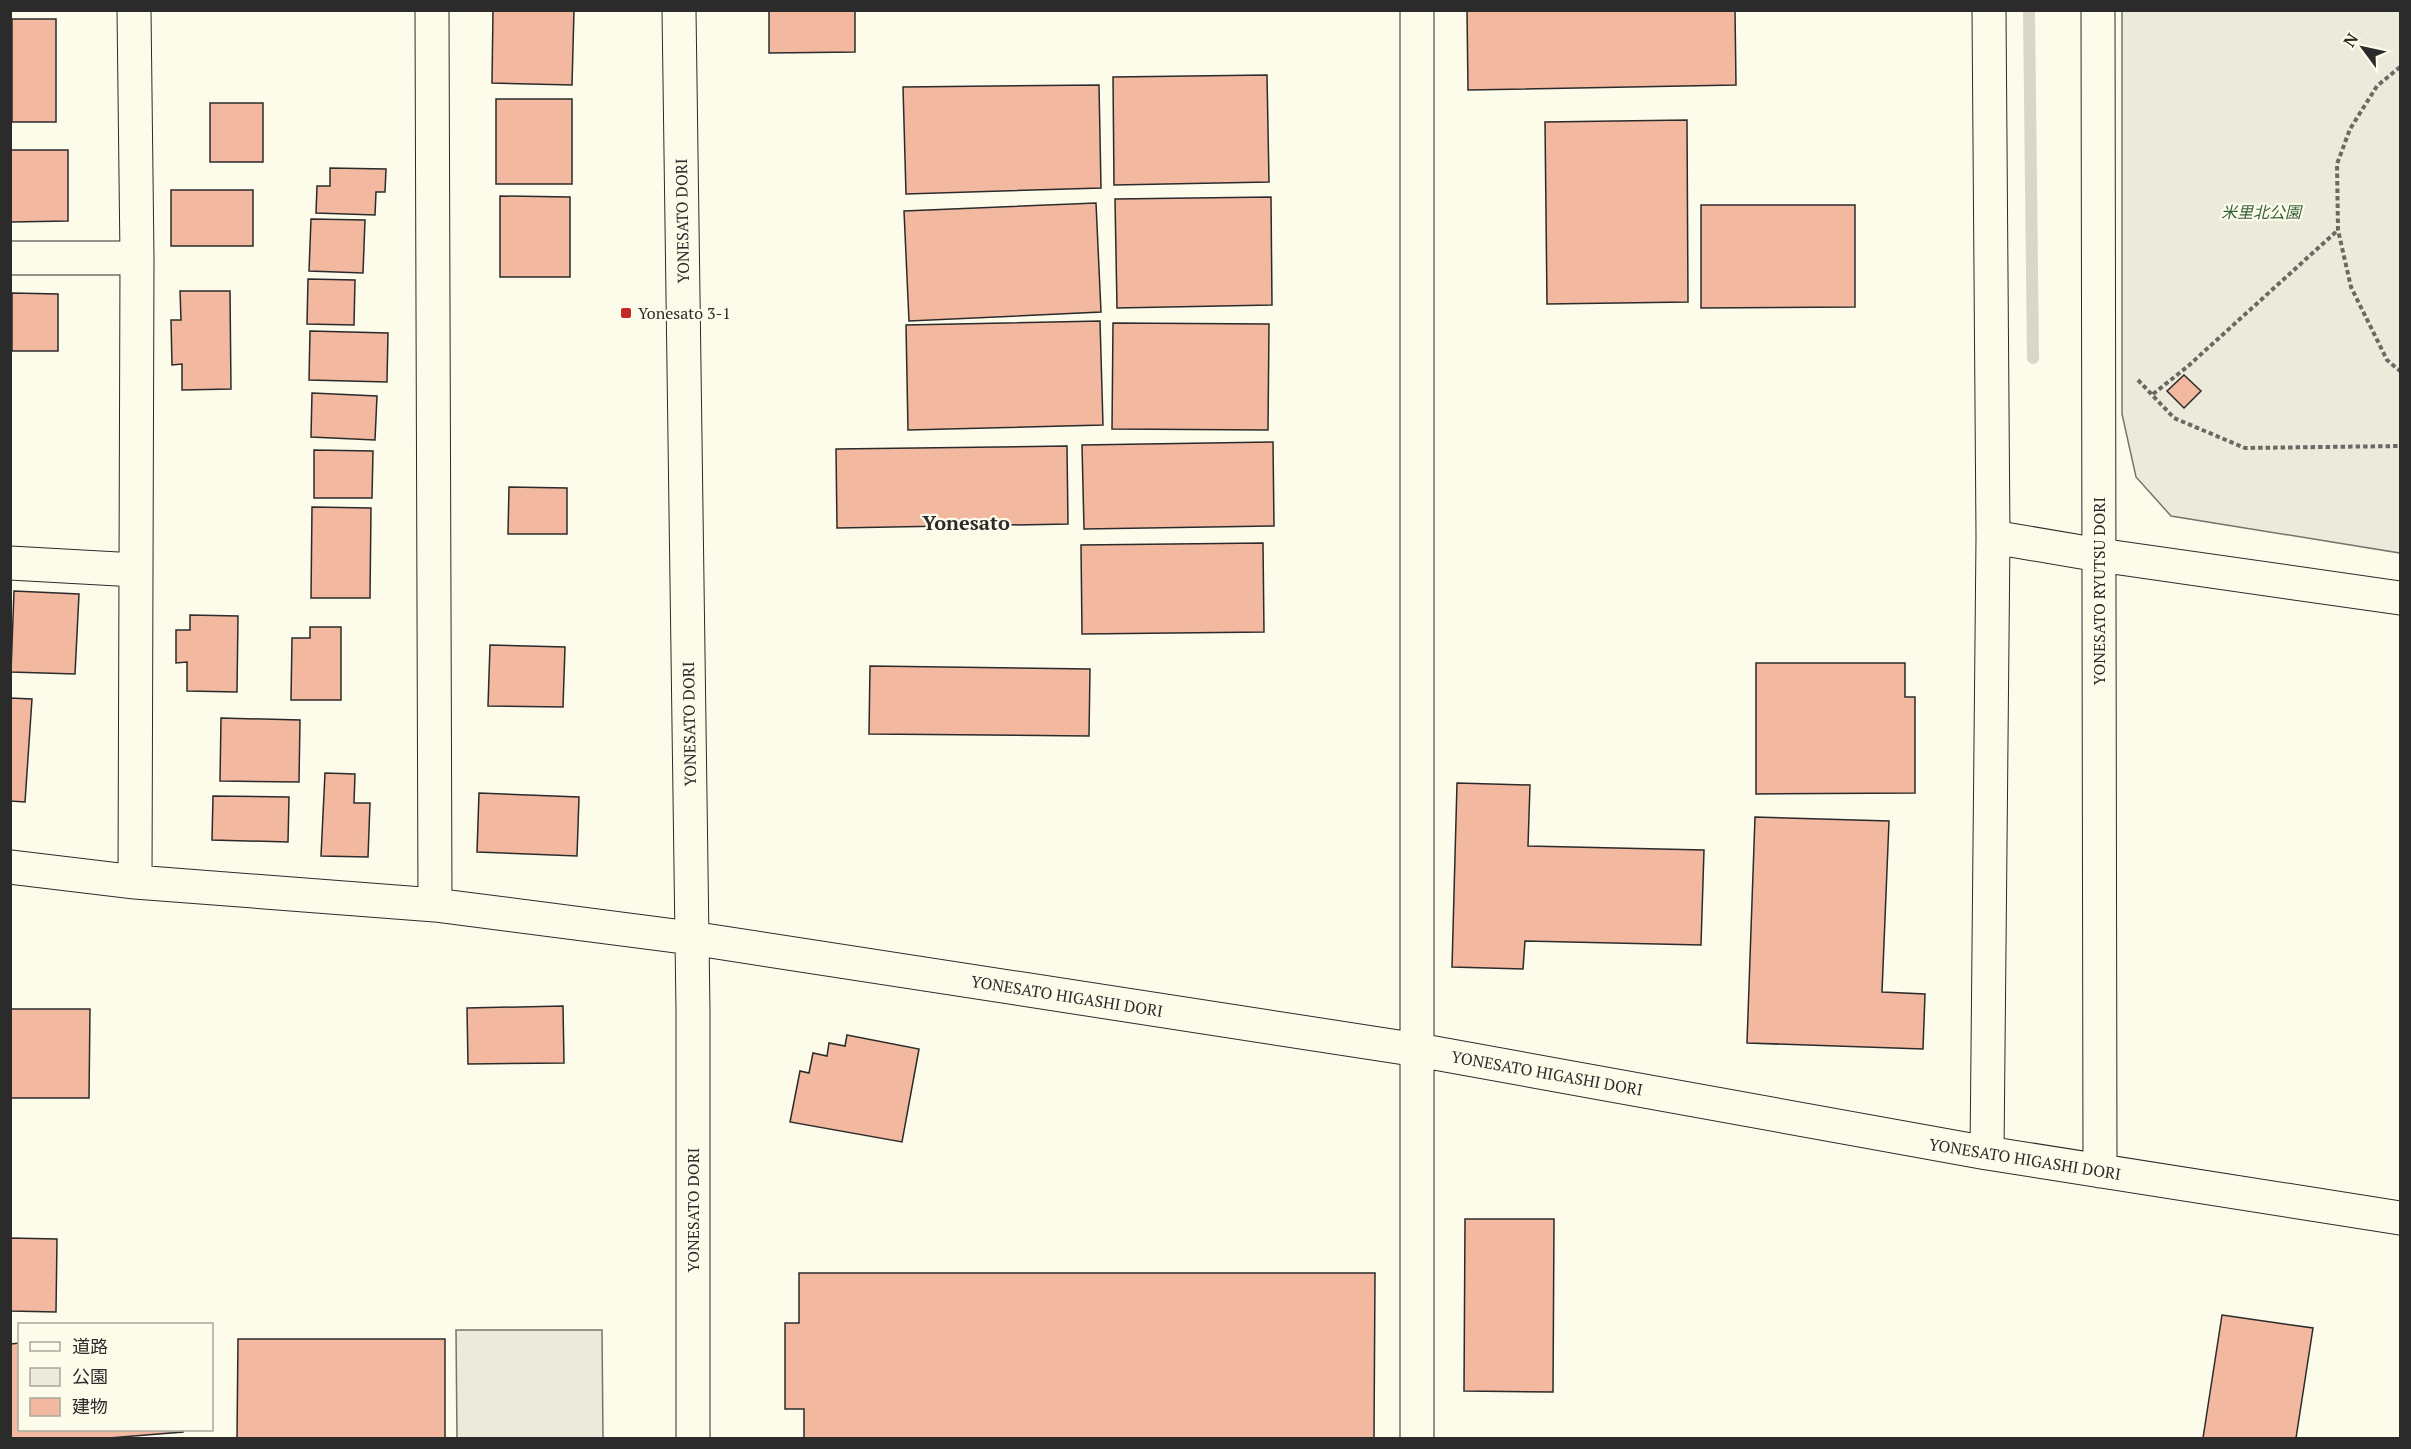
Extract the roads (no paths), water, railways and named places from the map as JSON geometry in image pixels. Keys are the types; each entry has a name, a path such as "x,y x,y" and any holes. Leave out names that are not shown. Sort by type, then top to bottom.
{"street":[{"path":"134,10 135,882"},
{"path":"432,10 435,905"},
{"name":"YONESATO DORI","path":"679,10 693,1011 693,1438"},
{"path":"1417,10 1417,1438"},
{"path":"1987,1153 1993,537 1989,10"},
{"name":"YONESATO RYUTSU DORI","path":"2098,10 2100,1171"},
{"path":"10,258 136,258"},
{"path":"1993,537 2099,555 2400,598"},
{"path":"10,563 136,570"},
{"name":"YONESATO HIGASHI DORI","path":"10,867 135,882 435,905 691,938 1418,1050 1987,1153 2400,1218"}],"waterway":[{"path":"2029,10 2033,358"}],"place":[{"name":"Yonesato 3-1","path":"626,313"}],"district":[{"name":"Yonesato","path":"966,523"}],"park label":[{"name":"米里北公園","path":"2261,212"}]}
